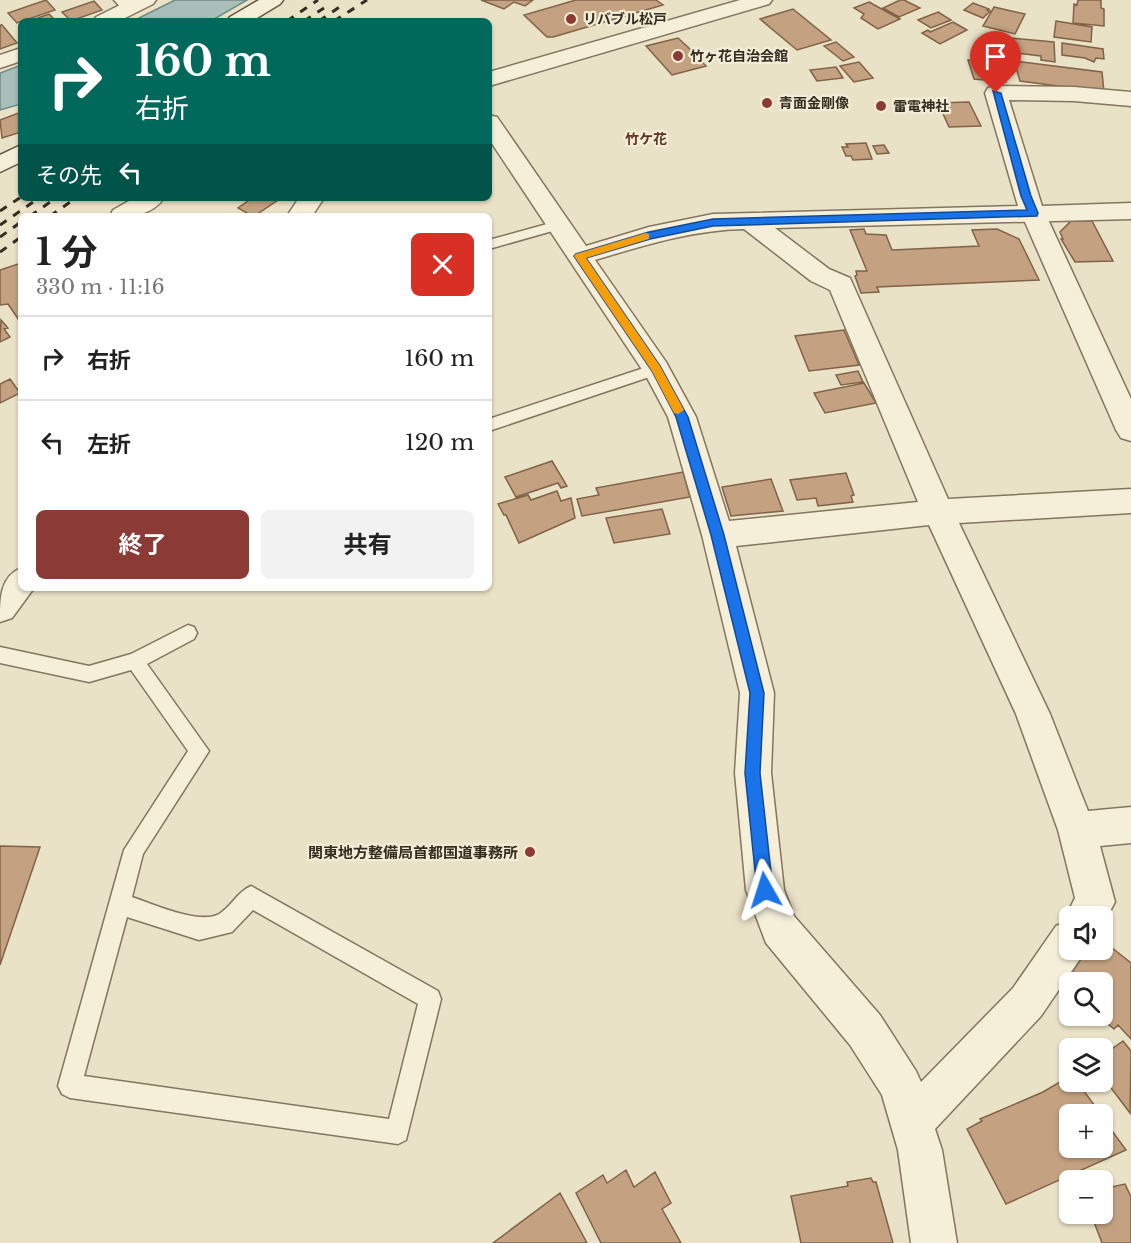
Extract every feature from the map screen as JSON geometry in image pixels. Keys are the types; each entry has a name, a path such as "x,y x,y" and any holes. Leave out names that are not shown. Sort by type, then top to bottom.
{"street":[{"path":"242,18 273,0"},
{"path":"492,78 762,0"},
{"path":"108,18 134,2"},
{"path":"0,62 18,55"},
{"path":"1131,99 1074,94 996,93 1026,196 1131,430"},
{"path":"492,126 656,369 682,417 718,535 757,693 753,773 765,890 780,928 866,1030 901,1086 920,1150 934,1243"},
{"path":"0,165 18,154"},
{"path":"127,213 147,201"},
{"path":"580,256 692,225 1131,211"},
{"path":"751,222 820,275 841,284 938,512 1033,714 1077,830 1096,902 1093,906"},
{"path":"718,535 938,512 1131,501"},
{"path":"0,608 18,584"},
{"path":"1077,830 1131,825"},
{"path":"913,1121 1027,1002 1059,956"}],"lane":[{"path":"492,244 558,225"},
{"path":"492,424 656,369"},
{"path":"0,655 89,674 135,661 188,633"},
{"path":"120,904 199,929 224,924 250,897 430,999 398,1132 70,1086 134,850 199,752 135,661"}],"water":[{"path":"175,0 247,0 216,18 139,18"},
{"path":"18,66 18,105 0,110 0,73"}],"building":[{"path":"46,0 55,10 32,18 18,18 17,23 8,13"},
{"path":"481,0 533,0 525,6 514,2 504,9"},
{"name":"リバブル松戸","path":"576,0 656,0 663,5 553,37 547,37 524,15"},
{"path":"900,0 920,8 899,17 883,8"},
{"path":"1078,0 1101,0 1101,8 1104,9 1104,26 1073,23 1074,4 1077,5"},
{"path":"94,1 102,10 79,18 68,18 62,12"},
{"path":"869,2 900,19 878,29 861,18 864,14 854,8"},
{"path":"973,3 990,11 983,18 964,10"},
{"path":"994,7 1025,14 1015,34 983,26"},
{"path":"793,9 831,40 797,50 760,19"},
{"path":"938,12 951,20 931,28 918,20"},
{"path":"49,14 53,18 38,18"},
{"path":"1056,21 1092,27 1091,42 1054,37"},
{"path":"953,22 967,30 940,44 922,33 928,30 930,32"},
{"path":"0,25 2,25 17,43 0,49"},
{"path":"678,38 706,66 672,75 646,46"},
{"path":"1007,39 1054,42 1055,62 1041,60 1041,56 1008,52"},
{"path":"836,42 854,57 843,61 824,46"},
{"path":"1062,43 1103,49 1104,59 1096,58 1094,62 1085,58 1062,55"},
{"path":"968,60 1004,62 1009,78 1005,80 1006,82 974,79"},
{"path":"1014,61 1102,72 1104,92 1020,81"},
{"path":"859,62 873,78 854,82 840,66"},
{"path":"836,67 843,78 817,81 810,70"},
{"path":"969,102 981,126 949,127 938,103"},
{"path":"18,113 18,133 2,138 0,120"},
{"path":"866,143 872,159 853,160 851,156 846,156 842,147 848,147 846,144"},
{"path":"884,145 889,153 877,154 873,146"},
{"path":"248,201 277,201 259,213 247,213 238,208"},
{"path":"1071,221 1092,221 1113,261 1075,262 1061,239 1063,239 1060,232"},
{"path":"864,229 866,234 886,235 892,250 979,246 972,230 997,229 1019,239 1039,280 877,287 879,292 861,293 855,276 856,271 867,271 850,230"},
{"path":"18,264 18,319 8,304 0,305 0,270"},
{"path":"1,320 8,328 4,329 10,337 0,342"},
{"path":"844,330 859,365 809,371 795,336"},
{"path":"858,371 863,382 841,385 836,375"},
{"path":"10,379 18,394 0,403 0,384"},
{"path":"864,383 876,403 825,413 814,393"},
{"path":"552,461 567,486 561,488 558,483 516,497 505,477"},
{"path":"683,472 690,497 582,516 577,499 599,495 596,488"},
{"path":"846,473 854,495 851,496 853,502 818,506 816,498 797,500 790,480"},
{"path":"771,479 783,511 731,516 722,487"},
{"path":"557,491 561,501 571,498 575,518 519,543 506,515 498,504 528,495 531,500"},
{"path":"662,509 670,534 614,543 606,518"},
{"path":"0,846 40,847 0,965"},
{"path":"1113,949 1131,963 1131,1039 1118,1025 1114,1029 1110,1026 1113,1026 1113,972 1072,972 1080,960 1113,960"},
{"path":"1123,1041 1131,1051 1130,1113 1113,1091 1113,1048"},
{"path":"1059,1083 1059,1092 1084,1092 1094,1104 1059,1104 1059,1158 1108,1158 1082,1170 1059,1170 1059,1180 1006,1204 967,1129 982,1121 980,1119 1043,1092"},
{"path":"1113,1132 1126,1150 1113,1156"},
{"path":"626,1170 634,1187 655,1172 671,1203 662,1209 681,1243 601,1243 576,1193 603,1175 607,1183"},
{"path":"871,1178 873,1182 876,1182 893,1243 801,1243 791,1196 848,1186 847,1182"},
{"path":"1125,1184 1131,1197 1131,1243 1102,1243 1095,1224 1113,1224 1113,1187"},
{"path":"560,1193 587,1243 493,1243"}],"railway":[{"path":"291,18 318,0"},
{"path":"339,18 367,0"},
{"path":"323,18 341,6"},
{"path":"309,18 324,8"},
{"path":"0,211 18,199"},
{"path":"0,225 35,201"},
{"path":"34,213 52,201"},
{"path":"54,213 72,201"},
{"path":"0,237 18,224"},
{"path":"0,252 18,239"}],"slow traffic":[{"path":"646,236 580,256 656,369 678,410"}],"place":[{"name":"リバブル松戸","path":"571,19"},
{"name":"竹ヶ花自治会館","path":"678,56"},
{"name":"青面金剛像","path":"767,103"},
{"name":"雷電神社","path":"881,106"},
{"name":"関東地方整備局首都国道事務所","path":"530,852"}],"district":[{"name":"竹ケ花","path":"646,139"}],"route":[{"path":"765,890 753,773 757,693 718,535 682,417 656,369 580,256 692,225 713,222 1033,213 996,93"}]}
